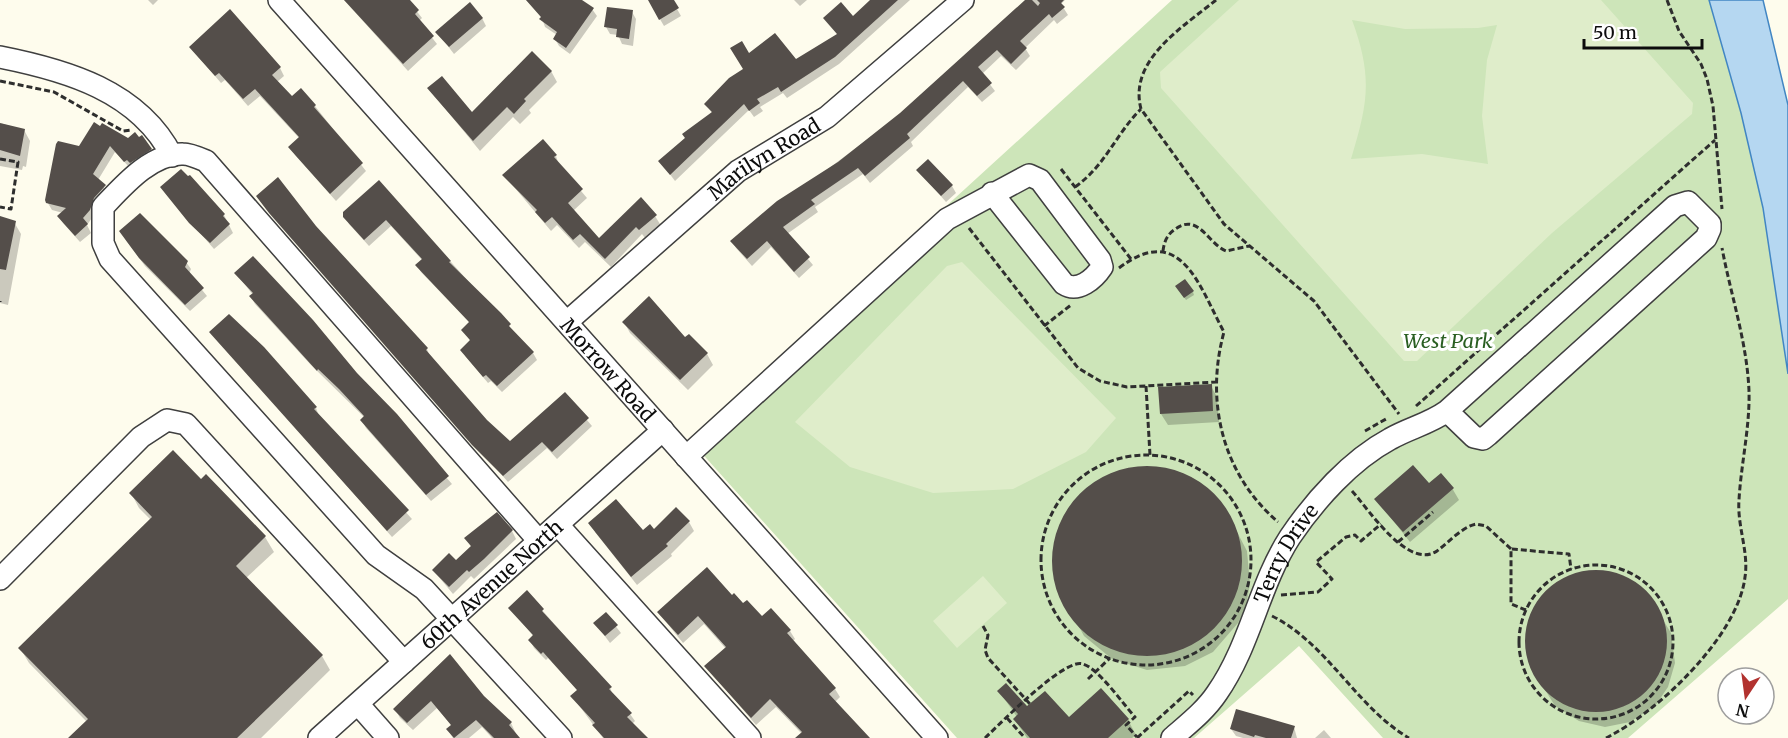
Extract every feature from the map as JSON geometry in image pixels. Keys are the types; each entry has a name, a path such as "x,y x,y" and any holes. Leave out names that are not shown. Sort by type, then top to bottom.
{"street":[{"name":"Morrow Road","path":"279,0 568,321 929,735"},
{"name":"Marilyn Road","path":"568,321 738,171 827,117 963,0"},
{"path":"0,57 54,68 114,95 144,116 172,156"},
{"path":"539,541 206,160 184,154 161,158 125,183 103,207 103,243 110,259 376,555 424,589 561,738"},
{"path":"686,457 947,219 992,193 1029,175 1035,176 1100,260 1101,267 1097,274 1078,287 1070,288 1064,284 992,193"},
{"name":"Terry Drive","path":"1172,738 1202,712 1219,691 1262,604 1290,537 1341,478 1377,446 1435,420 1447,411 1674,206 1684,202 1693,205 1710,224 1706,238 1488,435 1483,438 1474,437 1447,411"},
{"path":"0,579 141,437 167,420 186,424 404,662"},
{"name":"60th Avenue North","path":"319,738 663,430"},
{"path":"558,525 750,738"},
{"path":"358,704 387,738"}],"path":[{"path":"1216,0 1170,38 1146,65 1139,84 1140,109 1224,224 1314,301 1400,416"},
{"path":"1667,0 1679,31 1697,57 1707,80 1713,106 1723,219"},
{"path":"0,81 54,92 123,131 139,129"},
{"path":"1075,187 1094,173 1129,121 1140,109"},
{"path":"0,159 18,162 11,209 0,207"},
{"path":"1061,169 1131,259"},
{"path":"1163,252 1168,236 1174,229 1186,225 1203,230 1217,246 1226,251 1249,246"},
{"path":"963,226 969,228 1067,357 1088,376 1116,386 1216,382"},
{"path":"1606,738 1622,730 1665,695 1710,648 1739,605 1745,579 1746,561 1739,504 1749,394 1745,347 1721,249 1723,241"},
{"path":"1111,275 1131,259 1151,251 1163,252 1187,265 1224,332 1216,382 1218,413 1227,451 1252,496 1279,523"},
{"path":"1044,326 1073,304"},
{"path":"1146,386 1150,455"},
{"path":"1150,455 1169,458 1192,466 1215,481 1228,494 1240,512 1249,539 1251,564 1241,604 1229,624 1198,651 1171,662 1149,665 1110,658 1075,637 1054,611 1041,574 1043,537 1055,505 1080,477 1112,460 1150,455"},
{"path":"1341,478 1398,542 1415,555 1430,555 1476,524 1486,526 1511,549 1569,554 1571,569"},
{"path":"1398,542 1433,512"},
{"path":"1262,604 1318,592 1332,579 1316,562 1346,537 1354,535 1361,541 1381,524"},
{"path":"1511,549 1511,604 1526,609"},
{"path":"1594,565 1624,570 1643,581 1662,602 1671,624 1672,653 1664,677 1646,700 1622,714 1593,718 1570,714 1548,702 1534,687 1522,664 1519,633 1526,609 1546,583 1571,569 1594,565"},
{"path":"1262,604 1305,639 1369,707 1409,738"},
{"path":"983,626 988,635 985,650 988,658 1028,702"},
{"path":"1088,678 1110,658"},
{"path":"985,738 1070,665 1083,664 1095,672 1135,717 1126,724 1137,737"},
{"path":"1007,718 1025,738"}],"green space":[{"name":"West Park","path":"1172,0 1723,0 1788,311 1788,599 1628,738 1383,738 1299,646 1194,738 957,738 690,440"},
{"path":"1239,0 1601,0 1693,103 1692,114 1552,233 1417,361 1404,361 1161,88 1160,72","holes":["1352,20 1405,29 1478,28 1497,25 1487,60 1482,116 1488,164 1422,154 1351,159 1361,122 1366,90 1363,58"]},
{"path":"962,262 1116,418 1086,452 1013,489 933,493 850,467 795,422 947,266"},
{"path":"983,576 1007,603 957,648 933,621"}],"water":[{"path":"1709,0 1763,0 1788,105 1788,374 1763,208 1741,113"}],"building":[{"path":"344,0 410,0 419,10 415,14 434,36 403,64"},
{"path":"526,0 582,0 594,8 566,48 553,39 557,32 539,19 541,17"},
{"path":"648,0 674,0 679,8 659,20"},
{"path":"870,0 898,0 835,57 781,92 778,87 757,99 760,103 749,111 744,104 670,175 658,161 685,138 682,134 712,112 704,104 729,78 743,69 730,48 742,41 749,53 775,33 796,59 837,34 823,18 841,2 853,16"},
{"path":"1025,0 1032,0 1038,6 1040,3 1037,0 1064,0 1061,3 1065,7 1052,18 1049,14 1020,41 1027,48 1011,64 997,50 978,67 992,83 977,96 963,81 907,134 910,138 865,176 858,168 811,200 815,204 783,227 810,257 794,272 767,241 747,259 730,241 777,201 838,162 900,113"},
{"path":"470,2 483,18 449,47 435,32"},
{"path":"607,7 633,10 629,39 616,37 617,29 604,27"},
{"path":"230,9 281,67 272,75 292,96 301,88 316,105 314,107 363,163 330,194 288,147 299,137 255,89 243,99 219,73 215,76 189,47"},
{"path":"532,51 552,71 524,99 526,101 514,114 507,107 473,141 427,88 442,76 472,112"},
{"path":"94,122 100,126 102,123 128,138 135,132 139,137 142,135 152,149 130,163 127,160 124,162 110,146 93,174 106,185 94,198 90,210 83,218 88,224 75,236 57,216 66,208 46,203 45,200 56,144 58,141 79,146"},
{"path":"0,123 25,129 20,156 0,150"},
{"path":"543,139 557,155 554,157 583,189 568,203 599,238 641,197 657,215 639,230 636,227 605,259 580,234 573,240 552,217 545,223 535,212 537,210 502,175"},
{"path":"928,159 953,185 941,196 916,170"},
{"path":"181,169 188,176 190,175 225,214 223,216 230,224 210,243 189,223 160,187"},
{"path":"278,177 316,226 428,348 426,350 487,420 510,441 565,392 589,418 552,452 542,442 503,476 472,445 256,196"},
{"path":"379,180 451,261 449,262 501,313 511,324 509,326 534,352 497,386 486,375 483,377 460,350 470,340 461,330 469,322 415,265 422,259 386,220 364,240 343,217 343,212"},
{"path":"140,213 188,261 185,267 204,288 185,305 139,258 119,231"},
{"path":"0,216 16,221 6,270 0,269"},
{"path":"253,256 313,320 357,373 397,414 449,476 426,495 360,420 364,416 318,369 317,371 249,296 253,293 234,273"},
{"path":"1185,279 1194,291 1184,298 1175,286"},
{"path":"649,296 685,337 689,334 708,353 680,380 622,322"},
{"path":"229,314 264,347 317,407 314,409 409,510 387,531 209,332"},
{"path":"1212,384 1213,411 1160,414 1158,387"},
{"path":"173,450 201,479 206,474 266,536 236,566 323,655 237,738 68,738 88,719 18,648 152,517 129,493"},
{"path":"1413,465 1429,483 1441,473 1454,488 1403,532 1374,499"},
{"path":"1156,466 1166,467 1192,477 1208,487 1221,500 1235,524 1241,542 1241,580 1235,598 1221,622 1208,635 1184,649 1166,655 1138,656 1128,655 1102,645 1086,635 1073,622 1059,598 1053,580 1052,552 1053,542 1063,516 1073,500 1086,487 1110,473 1128,467"},
{"path":"616,499 643,530 650,524 654,529 676,507 690,521 666,544 668,546 631,577 588,523"},
{"path":"497,512 513,530 484,559 469,572 467,570 449,587 432,570 449,553 456,560 471,546 464,538"},
{"path":"707,567 732,595 734,593 743,603 747,600 762,616 771,608 791,630 787,633 836,688 829,694 870,738 795,738 802,732 770,699 751,718 704,666 726,647 698,616 678,635 657,612"},
{"path":"1596,570 1623,575 1647,590 1662,614 1667,641 1662,668 1647,692 1623,707 1596,712 1569,707 1545,692 1530,668 1525,641 1530,614 1545,590 1569,575"},
{"path":"527,590 544,609 542,611 612,687 609,689 632,713 627,717 648,738 604,738 592,725 595,723 570,696 577,690 543,652 541,654 528,640 533,635 508,608"},
{"path":"606,612 618,625 605,636 593,623"},
{"path":"450,654 484,696 512,722 509,725 520,738 494,738 476,720 454,738 446,729 451,725 431,701 407,723 393,709"},
{"path":"1006,683 1027,706 1045,691 1069,717 1101,688 1129,719 1108,738 1030,738 1013,719 1018,714 997,691"},
{"path":"1236,709 1295,726 1291,738 1266,738 1255,735 1254,737 1230,729"}]}
